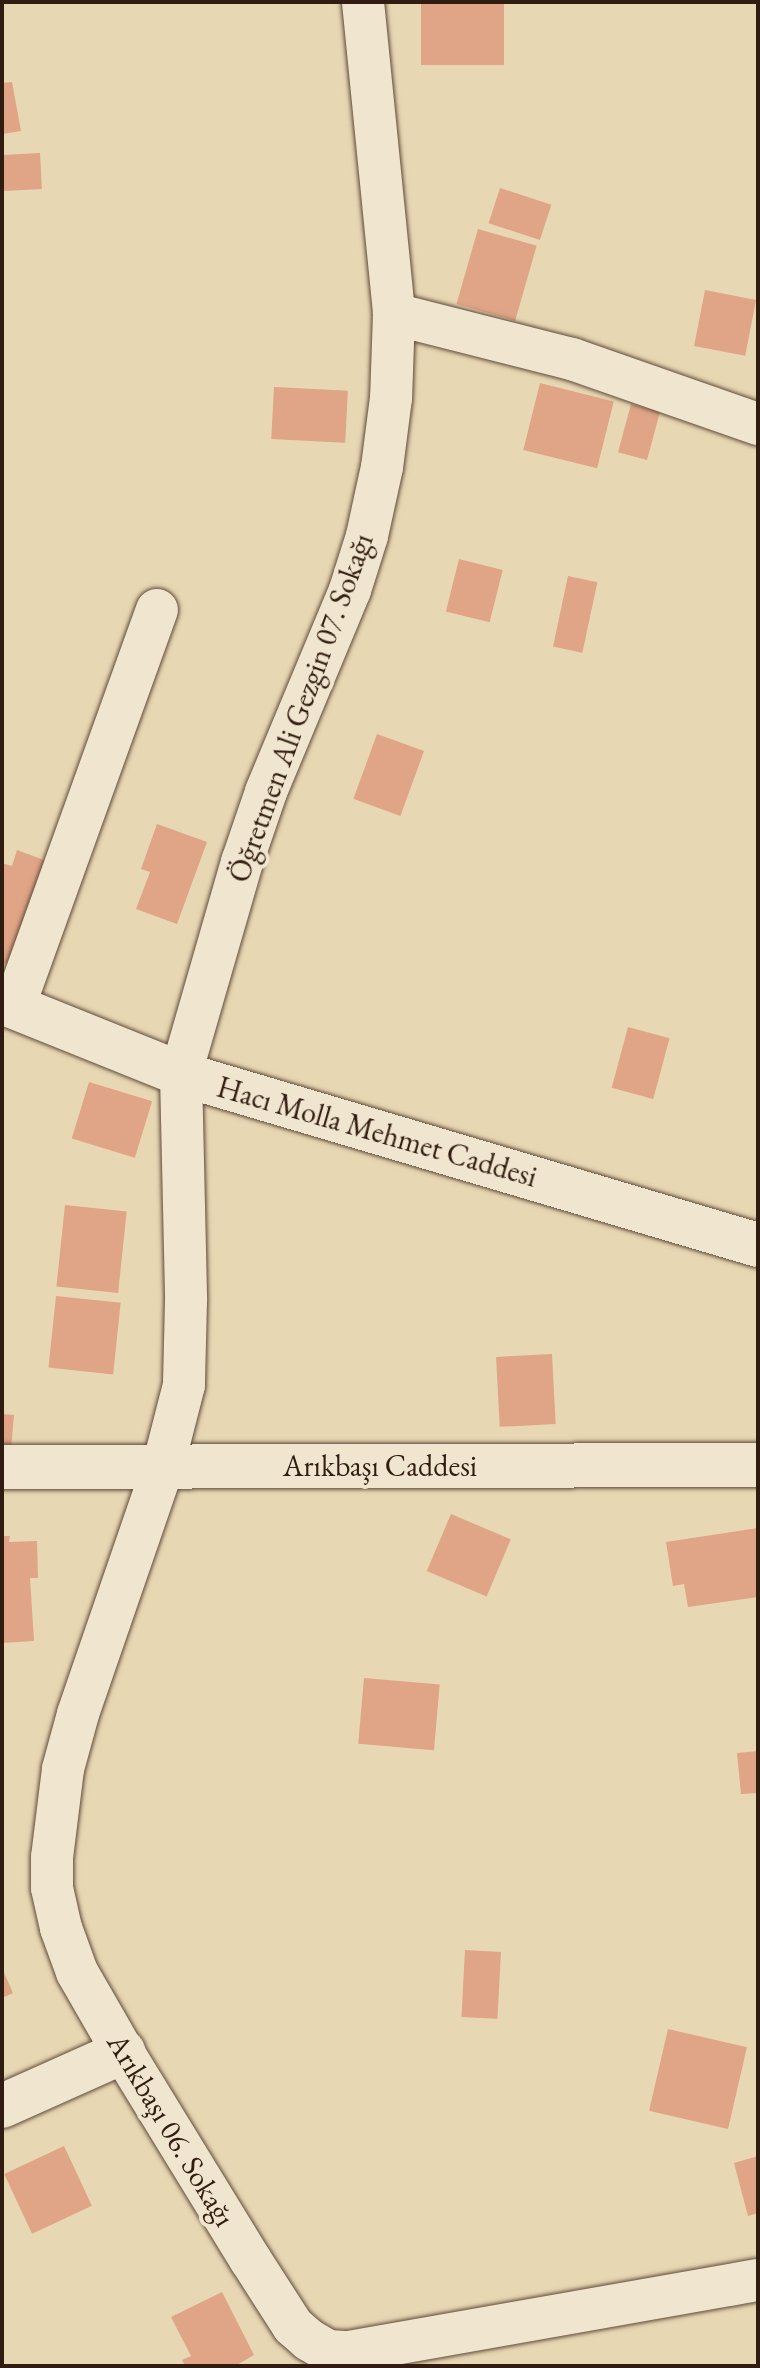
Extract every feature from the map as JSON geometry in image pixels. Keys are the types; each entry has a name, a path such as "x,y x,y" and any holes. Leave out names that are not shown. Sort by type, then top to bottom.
{"street":[{"name":"Öğretmen Ali Gezgin 07. Sokağı","path":"163,1467 184,1385 186,1301 181,1074 218,938 266,792 326,654 367,536 391,398 394,314 363,2"},
{"path":"394,314 572,359 758,424"},
{"path":"8,1004 157,610"},
{"name":"Hacı Molla Mehmet Caddesi","path":"8,1004 181,1074 758,1245"},
{"name":"Arıkbaşı Caddesi","path":"2,1467 758,1465"},
{"name":"Arıkbaşı 06. Sokağı","path":"163,1467 78,1714 63,1769 52,1857 52,1888 61,1928 77,1972 123,2052 293,2326 328,2351 349,2352 758,2280"},
{"path":"2,2106 123,2052"}],"building":[{"path":"421,2 504,2 504,65 421,65"},
{"path":"12,82 21,131 2,134 2,83"},
{"path":"40,153 42,189 4,191 2,155"},
{"path":"500,188 551,205 540,240 489,223"},
{"path":"478,229 537,246 515,321 457,304"},
{"path":"705,290 756,300 745,356 694,346"},
{"path":"540,383 614,401 597,468 523,450"},
{"path":"274,387 348,391 345,443 271,439"},
{"path":"631,404 660,412 647,460 618,452"},
{"path":"459,559 503,570 490,622 446,611"},
{"path":"568,576 597,582 582,653 553,646"},
{"path":"377,734 424,751 400,816 353,799"},
{"path":"157,824 207,842 177,924 136,909 150,872 141,869"},
{"path":"17,850 52,863 14,967 2,962 2,863 12,866"},
{"path":"628,1027 670,1038 653,1099 612,1088"},
{"path":"89,1082 152,1101 135,1158 72,1138"},
{"path":"65,1205 127,1211 118,1293 56,1287"},
{"path":"56,1296 121,1303 113,1374 48,1368"},
{"path":"552,1354 556,1424 500,1427 496,1357"},
{"path":"2,1414 14,1415 11,1449 2,1448"},
{"path":"451,1514 511,1539 487,1596 427,1571"},
{"path":"758,1528 758,1597 688,1607 684,1584 673,1586 666,1542"},
{"path":"2,1536 10,1536 9,1542 37,1541 38,1578 30,1578 34,1641 2,1643"},
{"path":"364,1678 440,1685 434,1750 358,1744"},
{"path":"758,1751 758,1793 741,1794 737,1753"},
{"path":"465,1950 501,1952 497,2019 461,2017"},
{"path":"2,1968 13,1993 2,1998"},
{"path":"668,2029 747,2047 728,2129 649,2111"},
{"path":"64,2146 92,2206 32,2234 4,2174"},
{"path":"758,2156 758,2213 748,2216 734,2163"},
{"path":"222,2292 254,2355 235,2366 185,2366 182,2360 191,2356 171,2317"}]}
